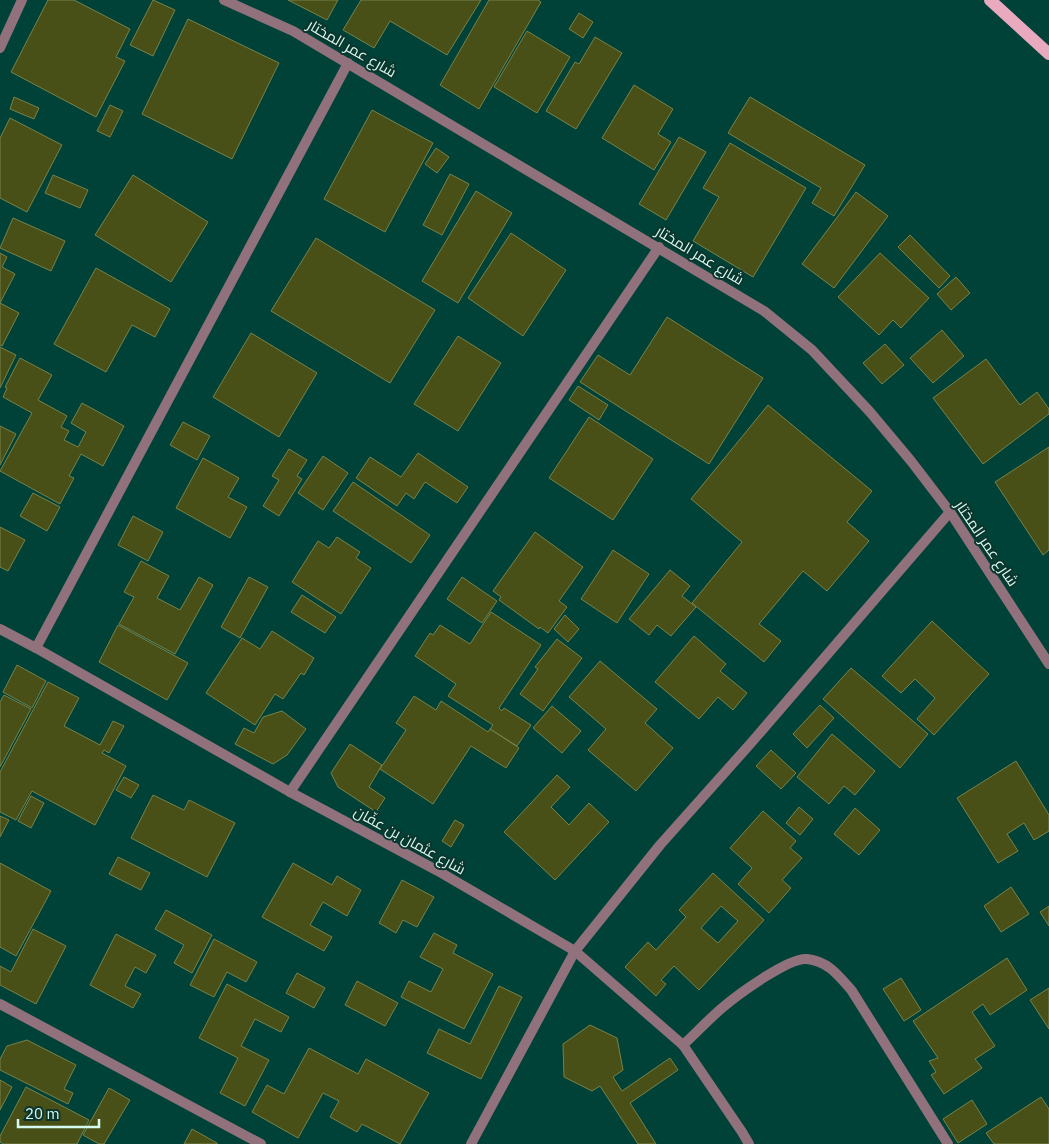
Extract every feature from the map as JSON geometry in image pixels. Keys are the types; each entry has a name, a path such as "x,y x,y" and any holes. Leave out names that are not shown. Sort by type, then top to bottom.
{"main road":[{"path":"990,0 1049,54"}],"street":[{"path":"0,48 22,0"},
{"name":"شارع عمر المختار","path":"224,0 293,31 764,311 812,350 870,412 912,461 950,512 1049,664"},
{"path":"36,648 348,63"},
{"path":"290,792 659,247"},
{"path":"471,1144 575,951 660,845 751,743 950,512"},
{"name":"شارع عثمان بن عفّان","path":"0,629 290,792 438,871 575,951 682,1045 749,1144"},
{"path":"682,1045 724,1007 764,977 790,962 805,958 820,962 835,971 852,992 948,1144"},
{"path":"0,1004 261,1144"}],"building":[{"path":"48,0 74,0 130,29 116,57 125,61 96,117 11,72"},
{"path":"153,0 175,10 153,56 130,45"},
{"path":"288,0 338,0 327,20"},
{"path":"361,0 481,0 447,55 390,21 374,48 343,30"},
{"path":"489,0 538,0 541,2 479,109 440,85"},
{"path":"579,13 593,22 583,38 569,29"},
{"path":"188,19 279,63 232,159 142,114"},
{"path":"527,31 570,57 537,113 494,87"},
{"path":"595,37 622,53 576,129 546,111 575,62 579,64"},
{"path":"634,85 673,109 658,134 671,142 654,170 602,138"},
{"path":"14,97 39,108 34,119 10,109"},
{"path":"750,97 865,165 834,216 812,203 821,188 728,133"},
{"path":"110,105 123,111 110,137 97,131"},
{"path":"372,110 433,143 385,232 324,199"},
{"path":"10,118 62,145 27,212 0,198 0,138"},
{"path":"679,137 706,152 666,220 639,204"},
{"path":"730,143 806,188 753,277 693,241 719,197 703,188"},
{"path":"436,148 449,157 437,173 425,164"},
{"path":"450,174 469,184 442,235 423,225"},
{"path":"53,175 88,190 80,208 45,193"},
{"path":"133,175 208,222 171,282 95,235"},
{"path":"476,191 512,213 458,303 422,281"},
{"path":"856,192 888,216 834,288 802,264"},
{"path":"13,218 65,241 51,271 0,248"},
{"path":"511,233 566,270 523,336 468,298"},
{"path":"910,235 950,276 939,288 898,247"},
{"path":"316,238 435,310 390,383 271,311"},
{"path":"0,253 7,257 2,267 15,274 0,303"},
{"path":"880,253 929,298 901,328 893,320 879,335 838,297"},
{"path":"96,268 170,309 155,337 132,325 106,372 54,344"},
{"path":"956,277 970,293 951,310 937,294"},
{"path":"0,303 19,313 2,346 0,345"},
{"path":"667,317 763,378 709,464 580,382 598,355 630,375"},
{"path":"942,330 964,356 933,383 910,358"},
{"path":"251,333 317,373 279,437 213,397"},
{"path":"458,336 501,363 458,431 414,404"},
{"path":"885,344 904,365 882,384 863,363"},
{"path":"0,347 16,355 0,388"},
{"path":"20,358 52,375 38,400 67,416 61,427 69,431 64,440 78,447 86,432 71,423 82,403 124,426 103,466 81,454 69,476 74,478 60,504 0,471 32,413 3,397 7,388 5,387"},
{"path":"986,359 1020,405 1037,392 1049,409 1049,414 983,464 933,398"},
{"path":"578,386 608,405 599,420 569,400"},
{"path":"768,405 872,491 847,522 869,541 827,591 803,571 759,624 781,641 764,662 692,603 742,542 691,499"},
{"path":"589,417 653,459 613,520 549,478"},
{"path":"183,422 210,436 197,460 170,445"},
{"path":"0,426 16,434 0,465"},
{"path":"1049,447 1049,550 1043,555 995,482"},
{"path":"289,449 307,460 297,476 302,479 279,516 263,506 279,480 272,476"},
{"path":"418,453 468,487 457,503 425,482 414,499 406,493 397,506 356,478 370,457 401,477"},
{"path":"323,456 348,473 323,510 298,493"},
{"path":"203,458 239,478 228,497 247,507 230,538 176,508"},
{"path":"353,482 430,535 411,563 333,511"},
{"path":"33,493 60,507 47,531 20,516"},
{"path":"133,516 163,532 148,561 118,545"},
{"path":"0,527 25,540 8,571 0,567"},
{"path":"535,532 583,567 559,601 567,607 548,633 540,627 539,629 499,600 501,597 493,591"},
{"path":"337,537 360,552 356,558 371,568 341,614 292,582 318,541 329,548"},
{"path":"613,550 649,574 617,623 581,599"},
{"path":"141,561 169,576 157,598 180,610 199,577 213,585 175,654 119,624 134,597 124,592"},
{"path":"670,570 690,586 682,596 696,607 671,636 657,625 649,635 629,619"},
{"path":"249,577 268,587 240,638 221,627"},
{"path":"462,577 497,601 482,623 447,599"},
{"path":"302,595 336,617 325,633 291,612"},
{"path":"491,612 541,645 499,708 502,711 504,708 531,725 517,746 490,729 493,725 448,696 456,684 415,656 430,633 433,635 440,625 470,644"},
{"path":"565,615 579,629 568,642 554,629"},
{"path":"932,621 989,674 934,735 917,719 935,698 915,679 901,693 882,676"},
{"path":"118,625 188,663 167,700 99,662"},
{"path":"272,631 314,658 304,675 301,673 283,699 275,694 255,725 206,693 242,638 260,649"},
{"path":"694,636 726,664 720,671 747,693 733,710 718,697 699,719 655,682"},
{"path":"557,639 582,658 543,711 520,694 538,669 535,667"},
{"path":"600,661 657,709 645,723 673,748 636,791 588,750 606,729 569,697"},
{"path":"17,665 46,681 32,708 3,692"},
{"path":"851,668 928,734 900,768 823,699"},
{"path":"48,682 79,698 64,726 100,745 113,721 124,726 109,753 104,750 102,753 126,766 95,825 32,791 16,820 0,812 0,772"},
{"path":"4,695 31,709 0,767 0,702"},
{"path":"414,696 436,710 441,701 488,732 490,729 519,748 506,768 471,746 433,804 380,769 406,730 396,723"},
{"path":"820,705 834,718 807,748 793,734"},
{"path":"552,706 581,731 562,753 533,728"},
{"path":"282,711 306,729 287,755 273,764 235,744 244,728 254,733 263,717"},
{"path":"832,734 875,771 855,795 844,786 829,804 797,777"},
{"path":"350,744 382,765 369,787 385,798 376,812 338,787 331,773"},
{"path":"771,750 796,773 781,789 756,766"},
{"path":"1016,761 1049,815 1049,831 1034,840 1024,823 1007,834 1018,851 998,863 957,798"},
{"path":"557,775 570,787 551,807 569,825 589,803 609,822 555,880 504,832"},
{"path":"124,777 139,785 131,798 116,790"},
{"path":"153,795 184,810 189,800 235,823 207,877 131,838"},
{"path":"31,796 44,803 31,828 18,821"},
{"path":"799,807 813,819 800,835 786,823"},
{"path":"855,808 880,830 859,855 834,834"},
{"path":"763,811 796,841 790,848 802,858 782,880 791,888 769,913 738,884 752,868 730,848"},
{"path":"0,816 9,820 0,837"},
{"path":"455,820 464,825 451,847 442,841"},
{"path":"118,857 150,873 141,890 109,874"},
{"path":"0,863 51,891 16,956 0,947"},
{"path":"293,863 332,885 337,876 361,890 347,916 323,902 310,925 332,937 324,951 262,917"},
{"path":"713,873 764,920 699,990 674,966 661,980 666,984 656,996 625,967 648,942 656,950 686,917 679,910","holes":["721,906 738,921 718,943 701,928"]},
{"path":"402,880 434,897 417,927 403,920 396,933 379,923"},
{"path":"1011,887 1029,914 1001,932 984,906"},
{"path":"1049,906 1049,926 1040,912"},
{"path":"166,910 212,935 192,973 174,963 184,945 155,929"},
{"path":"33,929 66,946 36,1004 0,985 0,966 11,972"},
{"path":"434,933 457,945 453,953 493,974 464,1029 401,997 409,981 431,992 443,969 420,957"},
{"path":"116,934 156,955 146,973 135,967 125,986 141,994 133,1008 90,985"},
{"path":"214,939 257,962 246,982 227,972 214,997 190,985"},
{"path":"1007,958 1027,990 990,1015 983,1004 972,1012 995,1046 975,1059 982,1068 944,1094 931,1075 936,1072 929,1061 938,1058 913,1021"},
{"path":"297,973 325,988 314,1008 286,993"},
{"path":"901,978 921,1010 904,1021 883,989"},
{"path":"357,981 398,1003 385,1026 345,1005"},
{"path":"227,984 289,1017 281,1032 255,1019 241,1046 269,1060 245,1106 220,1093 238,1058 199,1038"},
{"path":"499,986 522,997 481,1079 427,1053 439,1029 470,1044"},
{"path":"1049,988 1049,1029 1030,1000"},
{"path":"590,1025 617,1038 623,1070 613,1077 622,1091 670,1058 678,1070 630,1103 656,1144 638,1144 600,1086 592,1091 564,1077 563,1044"},
{"path":"27,1040 76,1065 64,1089 73,1093 68,1104 0,1070 0,1059 7,1046"},
{"path":"309,1048 358,1074 366,1059 429,1093 400,1144 362,1124 357,1132 330,1117 339,1101 323,1093 298,1138 252,1112 267,1085 284,1094"},
{"path":"0,1080 12,1087 0,1110"},
{"path":"26,1087 89,1120 77,1144 3,1144 0,1142 0,1136"},
{"path":"109,1088 130,1100 104,1144 99,1144 83,1135"},
{"path":"1041,1097 1049,1109 1049,1144 994,1144 986,1133"},
{"path":"972,1100 987,1124 958,1143 943,1119"},
{"path":"192,1129 217,1143 217,1144 184,1144"}]}
